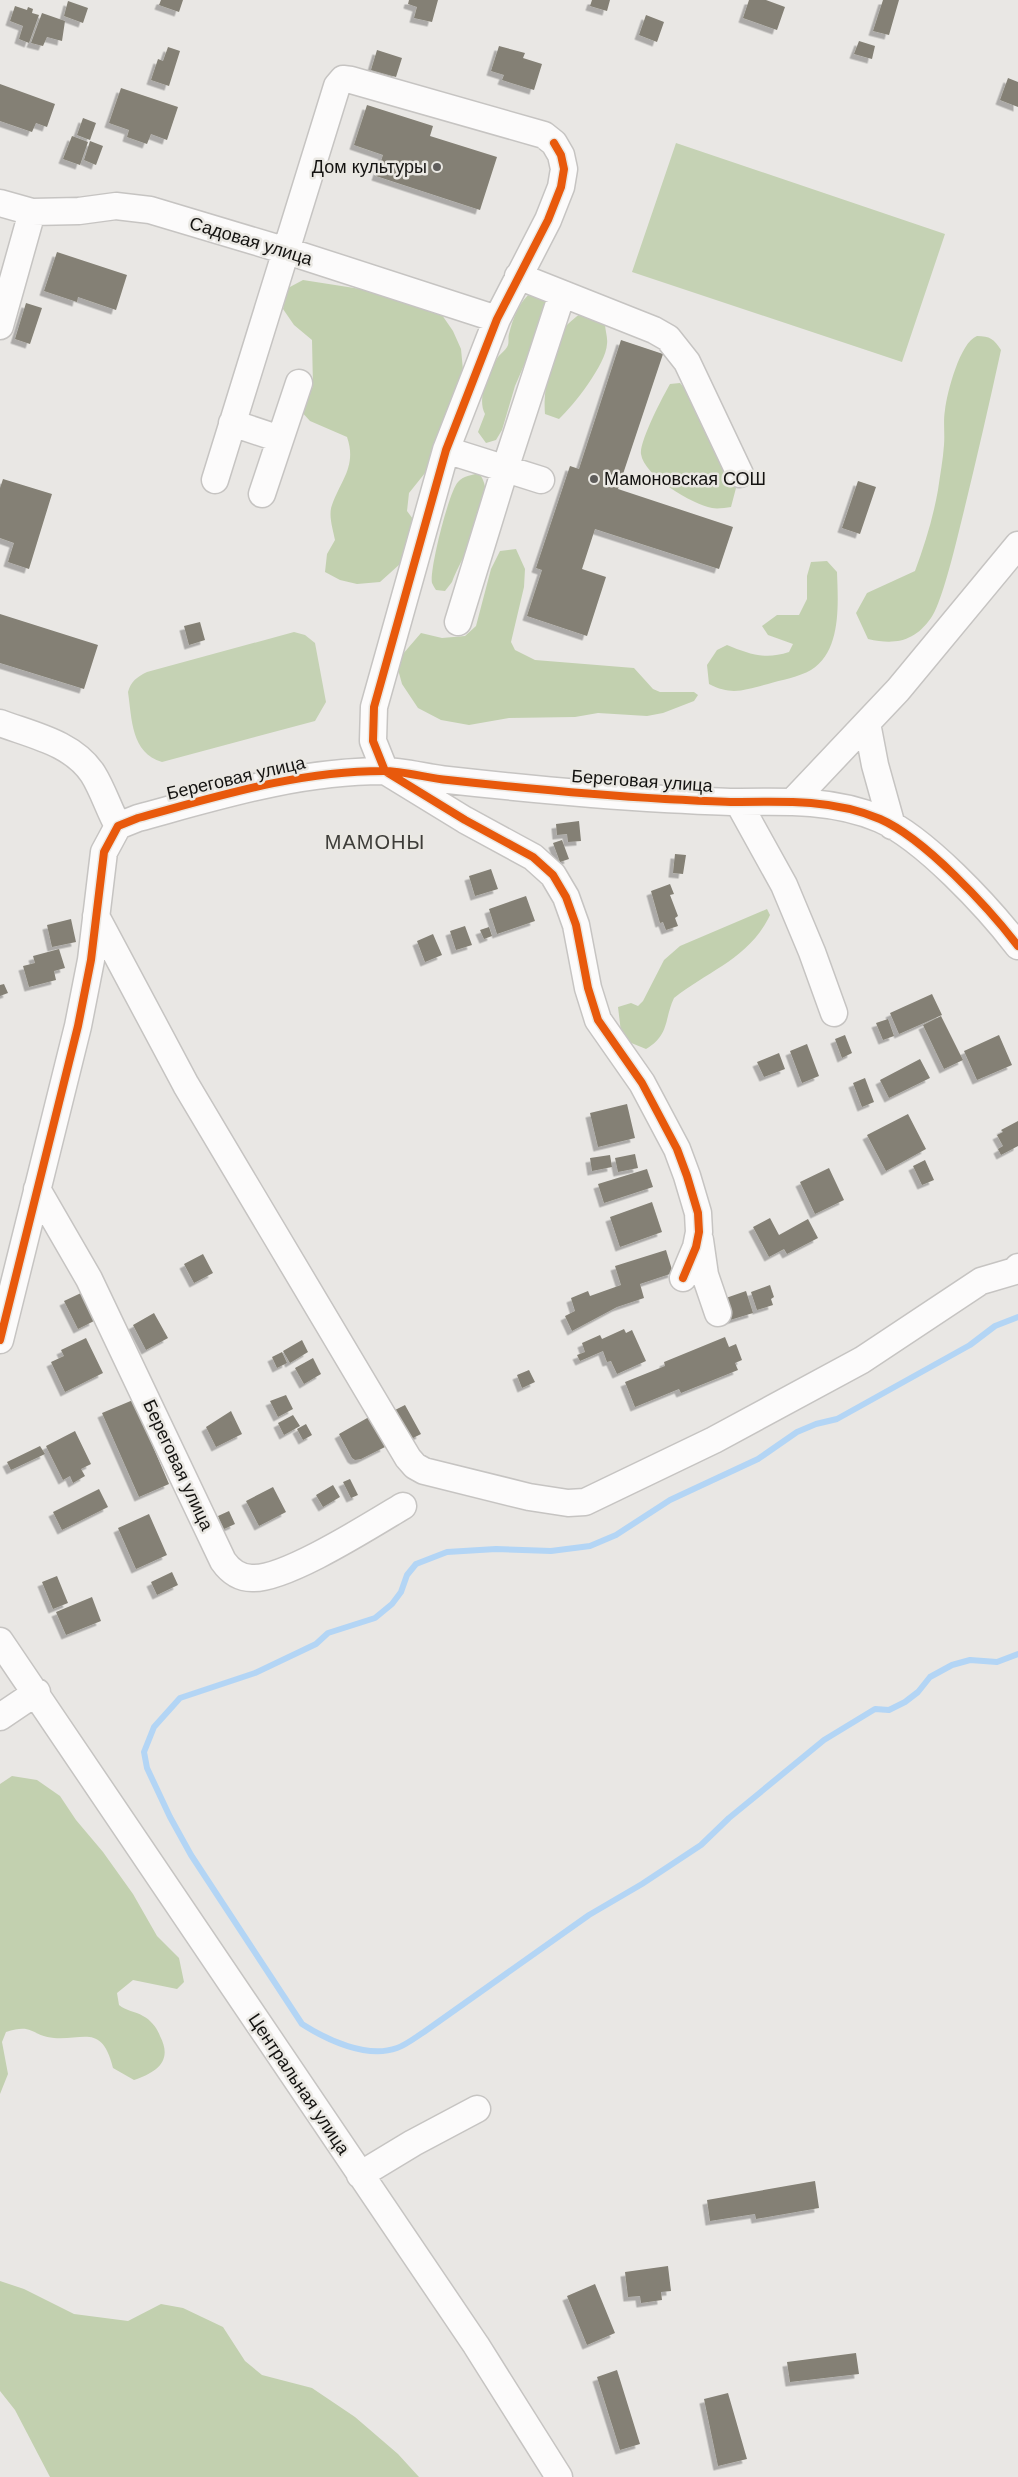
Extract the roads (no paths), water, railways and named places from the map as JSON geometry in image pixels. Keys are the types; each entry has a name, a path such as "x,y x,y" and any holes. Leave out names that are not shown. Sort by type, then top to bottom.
{"street":[{"path":"215,480 337,86 343,80 351,80 544,135 554,143 561,155 564,169 561,186 548,220 497,319 446,450 374,707 373,741 385,771 465,820 533,857 560,885 576,925 592,1005 608,1037 635,1070 677,1149 698,1214 705,1274 718,1312"},
{"name":"Садовая улица","path":"0,203 32,212 79,211 116,206 135,207 287,251 497,319"},
{"path":"0,326 32,212"},
{"path":"518,276 654,330 673,343 687,362 740,474"},
{"path":"458,622 505,468 562,294"},
{"path":"262,494 299,383"},
{"path":"232,423 280,439"},
{"path":"446,450 542,480"},
{"path":"794,800 898,690 1018,545"},
{"path":"0,723 54,743 73,753 93,775 118,826 104,852 90,960 78,1026 0,1340"},
{"path":"867,724 875,765 892,826"},
{"name":"Береговая улица","path":"118,826 138,818 286,779 321,774 385,771 447,780 664,799 738,802 794,800 856,811 881,819 892,826 930,855 974,895 1018,946"},
{"path":"738,802 784,885 809,944 834,1013"},
{"path":"96,916 186,1084 291,1265 408,1458 415,1466 424,1471 529,1497 568,1503 585,1502 714,1440 862,1360 963,1291 981,1281 1015,1271 1018,1266"},
{"name":"Береговая улица","path":"37,1189 89,1279 223,1561 230,1570 250,1578 274,1575 342,1541 403,1506"},
{"path":"682,1278 696,1247 699,1232"},
{"name":"Центральная улица","path":"0,1641 476,2345 559,2477"},
{"path":"0,1717 36,1692"},
{"path":"360,2175 413,2143 477,2110"}],"waterway":[{"path":"1018,1317 995,1326 970,1345 837,1419 816,1424 797,1432 758,1459 670,1500 616,1535 590,1546 551,1551 496,1549 447,1552 416,1564 407,1575 401,1592 392,1604 375,1618 328,1633 316,1644 255,1673 180,1698 154,1727 144,1752 147,1768 170,1817 191,1855 302,2024 335,2042 360,2049 385,2051 397,2048 411,2041 589,1915 642,1884 701,1845 729,1818 824,1740 875,1709 889,1710 905,1702 918,1692 930,1677 952,1665 970,1660 997,1662 1018,1654"}],"place":[{"name":"Дом культуры","path":"437,167"},
{"name":"Мамоновская СОШ","path":"594,479"}],"district":[{"name":"МАМОНЫ","path":"375,842"}]}
